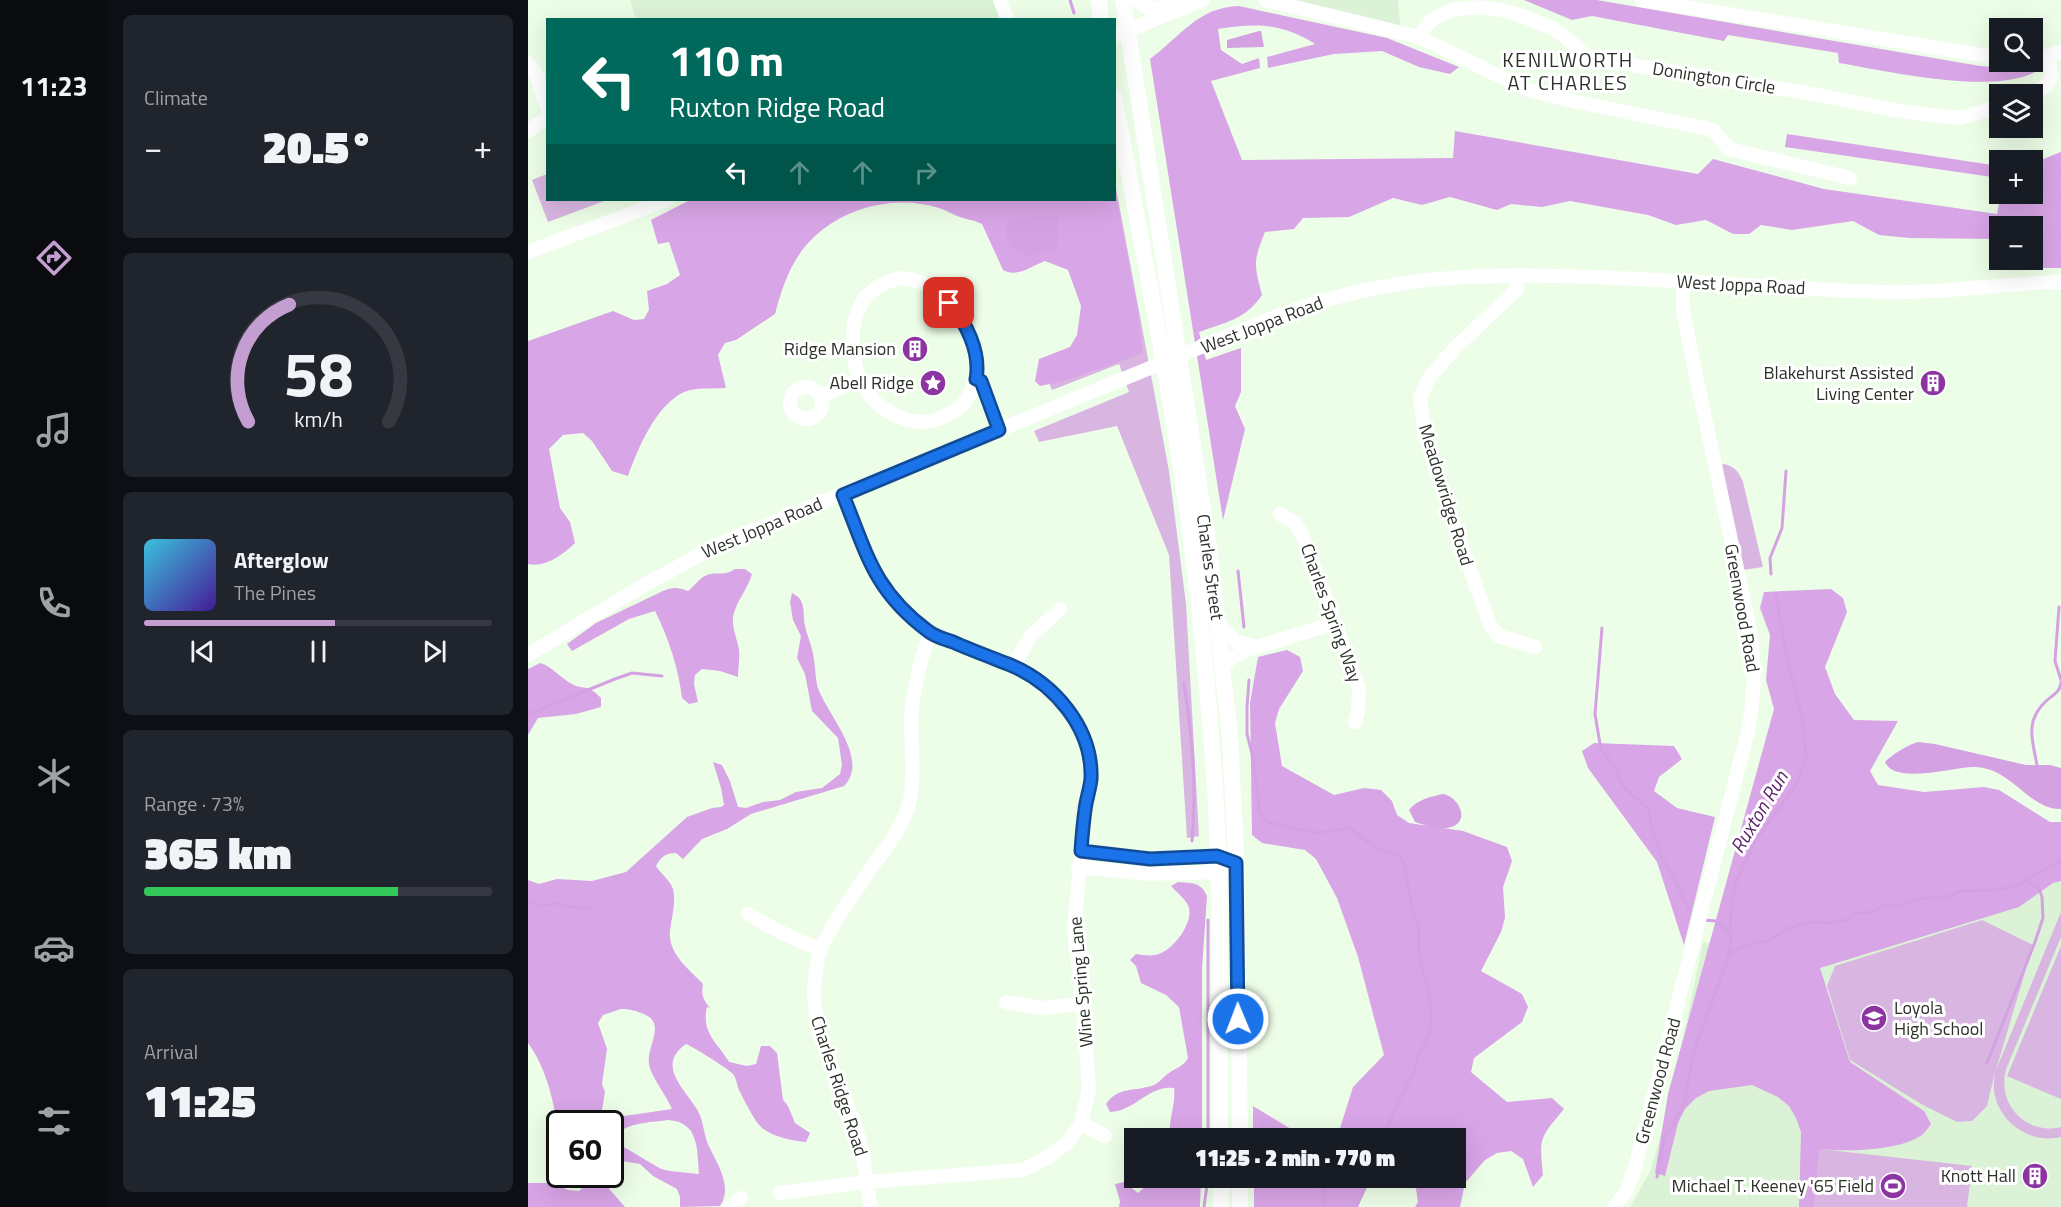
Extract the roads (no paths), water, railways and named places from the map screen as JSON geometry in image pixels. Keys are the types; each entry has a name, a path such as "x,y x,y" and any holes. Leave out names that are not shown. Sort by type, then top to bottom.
{"main road":[{"path":"1099,0 1101,18"},
{"name":"Charles Street","path":"1123,0 1121,33 1209,548 1223,667 1230,737 1236,863 1240,1128"},
{"path":"1138,0 1151,9 1185,7"},
{"name":"Charles Street","path":"1116,108 1183,478 1205,664 1212,749 1217,864 1220,1128"},
{"path":"1221,1188 1221,1207"},
{"path":"1240,1188 1240,1207"}],"street":[{"path":"1000,0 1007,18"},
{"path":"1121,33 1203,0"},
{"path":"1266,0 1419,37 1528,90 1704,128 1714,131 1729,149 1850,178"},
{"path":"1642,0 1989,56"},
{"name":"Donington Circle","path":"1419,37 1424,23 1438,12 1455,4 1495,6 1556,30 1590,57 1808,93 1894,110 1960,118 1989,109"},
{"path":"2043,89 2052,80 2055,55"},
{"path":"528,63 535,71 546,105"},
{"path":"528,131 546,118"},
{"path":"528,252 664,201"},
{"name":"West Joppa Road","path":"528,655 707,550 1233,334 1307,306 1379,287 1439,279 1518,276 1683,281 1921,293 2061,282"},
{"name":"Meadowridge Road","path":"1518,276 1517,289 1454,349 1429,378 1420,398 1420,404 1425,435 1449,513 1490,625 1499,636 1535,647"},
{"path":"902,278 912,279 941,294 961,317 969,335 975,356 976,379 967,400 959,409 932,422 914,422 896,416 876,401 860,379 853,339 858,309 868,294 879,285 902,278"},
{"name":"Greenwood Road","path":"1614,1207 1626,1192 1635,1168 1748,731 1755,690 1749,625 1691,352 1683,309 1683,281"},
{"path":"821,396 860,379"},
{"path":"976,379 981,381 999,430"},
{"path":"967,400 989,407"},
{"name":"Wine Spring Lane","path":"780,1193 866,1182 1023,1170 1068,1142 1081,1123 1087,1104 1089,1084 1074,928 1078,867 1091,779 1087,748 1065,704 1030,675 930,633 897,604 879,581 843,495"},
{"name":"Charles Spring Way","path":"1280,514 1295,523 1302,534 1359,689 1355,722"},
{"path":"1013,666 1031,636 1060,609"},
{"path":"1218,622 1235,641 1260,647"},
{"path":"1223,667 1244,651 1335,623"},
{"name":"Charles Ridge Road","path":"871,1207 859,1137 816,1021 813,999 814,981 820,950 841,911 902,822 910,800 914,690 930,633"},
{"path":"1081,851 1217,864"},
{"path":"1078,867 1149,874 1236,863"},
{"path":"748,914 820,950"},
{"path":"1006,1002 1041,1008 1083,1004"},
{"path":"1081,1123 1105,1136"},
{"path":"729,1207 741,1198"}],"waterway":[{"path":"1070,0 1074,13"},
{"name":"Ruxton Run","path":"1771,574 1770,558 1782,528 1786,471"},
{"path":"1238,571 1244,627"},
{"name":"Ruxton Run","path":"1657,1177 1665,1135 1684,1104 1694,1050 1726,964 1731,942 1730,919 1735,884 1756,840 1797,783 1806,756 1803,722 1787,659 1776,595"},
{"path":"2059,607 2055,661 2061,680"},
{"path":"1602,628 1595,714 1601,750 1614,765 1623,786 1649,810 1661,856 1689,910"},
{"path":"528,714 632,673 662,676"},
{"path":"1249,680 1247,734 1253,758 1260,813 1267,822 1316,833 1350,828 1378,848 1398,854 1404,862 1412,909 1419,929 1419,956 1430,998 1430,1033 1387,1128"},
{"path":"1184,683 1193,762 1192,841"},
{"path":"2037,765 2032,739 2035,716 2039,708 2058,691 2061,683"},
{"path":"1730,953 1754,943 1769,941 1786,929 1808,922 1829,923 1847,920 1856,913 1873,912 1885,906 1898,906 1924,898 1944,898 1961,891 1997,890 2016,886 2061,860"},
{"path":"1987,1063 2043,918 2042,897 2039,889 2025,880"},
{"path":"528,901 541,906 558,903 569,907 589,908"},
{"path":"1208,920 1208,1128"},
{"path":"1704,920 1716,921 1730,934"},
{"path":"1204,1207 1207,1188"},
{"path":"1321,1188 1324,1189 1324,1207"},
{"path":"1356,1207 1365,1188"}],"place":[{"name":"Ridge Mansion","path":"915,349"},
{"name":"Abell Ridge","path":"933,383"},
{"name":"Blakehurst Assisted Living Center","path":"1933,383"},
{"name":"Loyola High School","path":"1874,1018"},
{"name":"Knott Hall","path":"2035,1176"},
{"name":"Michael T. Keeney '65 Field","path":"1893,1186"}],"district":[{"name":"KENILWORTH AT CHARLES","path":"1568,72"}]}
